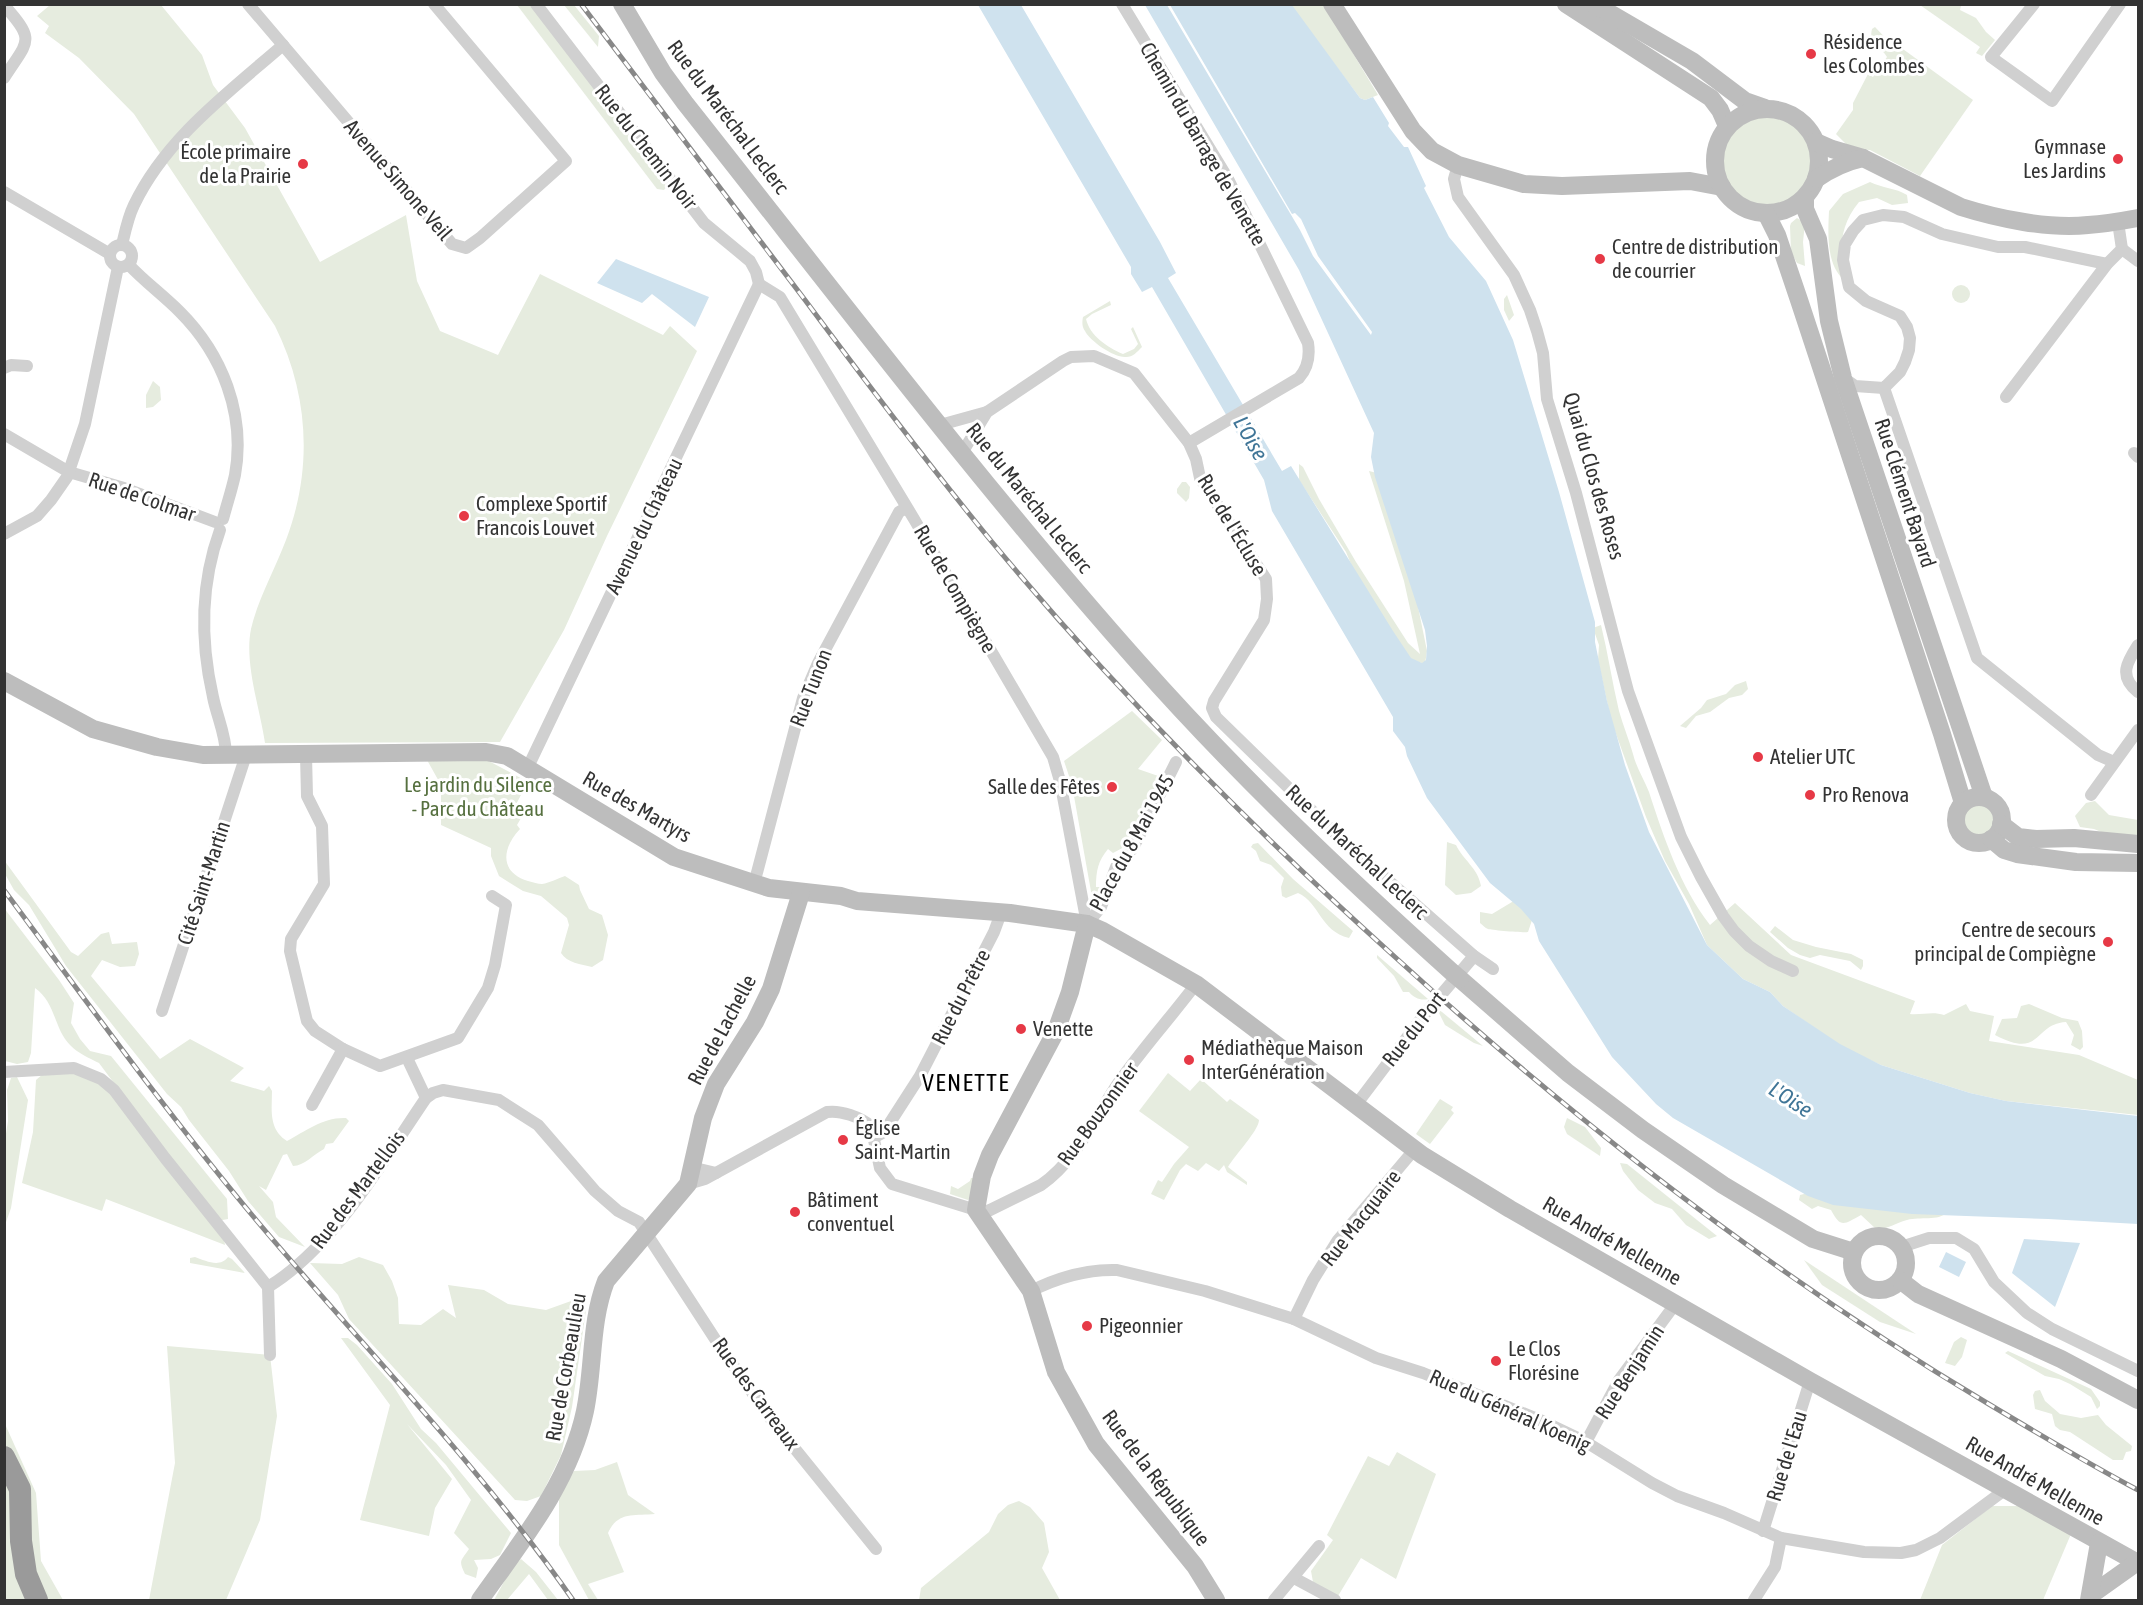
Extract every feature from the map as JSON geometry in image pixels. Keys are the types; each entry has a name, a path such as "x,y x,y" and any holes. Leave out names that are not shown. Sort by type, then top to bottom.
{"highway":[{"path":"4,1457 20,1489 21,1541 26,1574 37,1600"}],"street":[{"name":"Avenue Simone Veil","path":"248,4 452,244 466,248 566,161 434,4"},
{"name":"Rue du Chemin Noir","path":"536,4 704,223 750,261 759,284"},
{"name":"Rue du Maréchal Leclerc","path":"622,4 663,73 685,103 962,453 1077,593 1189,718 1321,851 1457,976 1568,1072 1643,1130 1723,1185 1813,1239 1854,1252"},
{"name":"Chemin du Barrage de Venette","path":"1122,4 1227,177 1308,343 1308,362 1304,373 1291,384 1189,443"},
{"path":"1332,4 1413,131 1432,151 1458,165 1524,184 1562,186 1690,181 1722,187"},
{"path":"1566,4 1711,98 1720,110 1727,126"},
{"path":"1594,4 1692,62 1744,102 1788,112 1800,119 1816,142 1820,160 1816,179 1805,198 1794,206 1767,215 1745,208 1732,199 1722,187 1715,165 1717,145 1727,126 1751,110 1765,108"},
{"path":"2034,4 1991,57 2052,101 2120,4"},
{"path":"4,5 21,24 27,35 26,44 4,78"},
{"path":"122,245 134,206 166,156 195,122 284,45"},
{"path":"1816,142 1863,158 1961,207 2006,219 2086,226 2139,218"},
{"path":"1816,179 1839,165 1863,158"},
{"name":"Quai du Clos des Roses","path":"1458,165 1454,178 1458,197 1514,275 1537,331 1547,399 1576,492 1628,691 1681,837 1723,916 1734,931 1749,946 1793,972"},
{"path":"1690,181 1715,165"},
{"path":"4,192 110,254"},
{"name":"Rue Clément Bayard","path":"1767,215 1777,235 1799,300 1942,734 1963,803 1956,817 1959,831 1969,840 1978,843 1996,832 2002,816 1994,802 1983,797 1843,378 1829,321 1818,239 1805,209 1805,198"},
{"path":"1799,300 1807,307 1829,366 1855,386 1884,388 1900,372 1910,350 1910,338 1907,327 1900,316 1866,301 1849,287 1843,260 1845,244 1863,220 1883,215 1904,217 1942,234 1998,247 2025,247 2106,264"},
{"path":"2118,222 2122,249 2139,261"},
{"path":"4,534 37,516 64,482 69,472 85,424 123,266 133,260 129,247 122,245 112,249 111,260 123,266 179,311 199,333 225,377 236,417 235,473 219,524 208,572 203,621 204,653 213,699 226,745 226,755"},
{"path":"2006,397 2106,264 2122,249"},
{"name":"Rue de Compiègne","path":"759,284 780,297 1053,757 1060,781 1087,924"},
{"name":"Avenue du Château","path":"528,767 759,284"},
{"name":"Rue de l'Écluse","path":"962,453 987,412 1071,357 1094,356 1134,373 1189,443 1196,459 1200,478 1266,579 1267,599 1264,620 1214,701 1212,708 1216,717 1339,837 1474,956"},
{"path":"4,368 11,365 27,366"},
{"path":"1884,388 1977,658 2098,755 2114,762"},
{"path":"940,425 987,412"},
{"path":"967,418 976,429"},
{"name":"Rue de Colmar","path":"4,434 69,472 124,488 219,524"},
{"name":"Rue Tunon","path":"754,884 803,698 818,663 899,512 906,508"},
{"path":"2139,645 2126,664 2127,678 2131,687 2139,692"},
{"name":"Rue des Martyrs","path":"4,681 93,729 158,747 202,755 486,752 507,756 674,857 754,884 801,893 841,896 857,901 1001,912 1087,924"},
{"path":"2091,795 2139,730"},
{"name":"Cité Saint-Martin","path":"162,1011 246,755"},
{"path":"306,755 307,796 322,826 324,884 291,939 290,951 307,1021 315,1031 344,1049 380,1066 458,1038 488,988 495,965 506,905 492,896"},
{"name":"Place du 8 Mai 1945","path":"1087,924 1101,908 1116,867 1133,848 1176,762"},
{"path":"1963,803 1969,798 1983,797"},
{"path":"1996,832 2036,839 2055,838 2139,844"},
{"path":"1996,832 2004,850 2017,855 2084,862 2139,863"},
{"path":"2055,838 2056,858"},
{"name":"Rue de Lachelle","path":"688,1180 703,1118 716,1084 755,1022 771,989 801,893"},
{"name":"Rue du Prêtre","path":"875,1137 884,1132 920,1076 994,932 1001,912"},
{"path":"875,1137 880,1168 892,1184 898,1188 976,1210 982,1176 990,1155 1056,1031 1070,992 1087,924"},
{"name":"Rue André Mellenne","path":"1087,924 1155,959 1196,984 1414,1150 1510,1209 1810,1381 2137,1563"},
{"path":"1474,956 1493,969"},
{"name":"Rue du Port","path":"1356,1105 1424,1015 1474,956"},
{"name":"Rue Bouzonnier","path":"976,1210 988,1211 1049,1180 1082,1142 1119,1082 1196,984"},
{"path":"312,1105 344,1049"},
{"path":"407,1058 426,1098 443,1090 499,1100 538,1125 595,1191 618,1211 639,1222 647,1232"},
{"path":"10,1071 74,1068 101,1079 114,1090 268,1287 270,1355"},
{"name":"Rue des Martellois","path":"268,1287 317,1248 362,1191 426,1098"},
{"name":"Rue de Corbeaulieu","path":"480,1600 547,1503 574,1453 585,1410 598,1299 606,1281 688,1180 705,1179 826,1112 838,1110 867,1122 875,1137"},
{"name":"Rue Macquaire","path":"1294,1319 1313,1280 1338,1240 1414,1150"},
{"name":"Rue de la République","path":"976,1210 1031,1291 1056,1372 1096,1444 1195,1566 1216,1600"},
{"name":"Rue des Carreaux","path":"647,1232 717,1342 770,1418 876,1549"},
{"path":"1880,1236 1888,1237 1901,1247 1906,1264 1900,1280 1886,1289 1869,1288 1862,1284 1852,1269 1854,1252 1864,1240 1880,1236"},
{"path":"1901,1247 1929,1238 1956,1238 1974,1249 1994,1282 2027,1313 2052,1329 2139,1371"},
{"name":"Rue du Général Koenig","path":"1031,1291 1063,1278 1104,1269 1117,1270 1205,1291 1294,1319 1376,1358 1476,1393 1540,1420 1586,1442 1677,1496 1724,1513 1781,1538 1823,1547 1881,1554 1916,1550 1940,1538 2006,1489"},
{"path":"1900,1280 1918,1294 2061,1359 2139,1400"},
{"name":"Rue Benjamin","path":"1586,1442 1619,1380 1676,1304"},
{"name":"Rue de l'Eau","path":"1763,1531 1810,1381"},
{"path":"1754,1600 1775,1567 1781,1538"},
{"path":"2090,1598 2099,1543"},
{"path":"1274,1600 1319,1546"},
{"path":"2090,1598 2137,1563"},
{"path":"1294,1578 1335,1600"}],"green space":[{"name":"Complexe Sportif Francois Louvet","path":"50,5 161,5 202,55 213,85 245,128 320,262 406,215 417,281 440,331 498,355 540,274 663,335 670,326 697,351 564,630 500,742 265,743 251,671 249,642 262,595 295,513 300,486 303,432 301,405 295,378 275,326 134,114 79,58 45,33 49,26 37,16"},
{"path":"517,5 530,5 669,184 664,190 657,189"},
{"path":"564,5 574,5 599,36 598,47"},
{"path":"1290,5 1324,5 1378,95 1365,100 1360,98"},
{"path":"1920,5 1961,5 1960,10 1976,18 1995,40 1982,56 1976,53 1980,47"},
{"path":"1875,27 1894,47 1896,44 1973,100 1920,176 1870,150 1851,149 1836,134 1853,110 1853,103 1868,74 1873,77 1887,57 1873,42 1871,34"},
{"path":"1759,117 1777,117 1793,124 1806,137 1813,153 1813,171 1806,187 1793,200 1777,207 1759,207 1743,200 1730,187 1723,171 1723,153 1730,137 1743,124"},
{"path":"1870,182 1907,195 1908,203 1892,205 1877,198 1859,202 1852,211 1842,238 1843,279 1837,272 1831,256 1829,211 1843,194"},
{"path":"1797,218 1805,223 1803,242 1805,266 1797,263 1791,252 1790,226"},
{"path":"1957,285 1965,285 1970,290 1968,301 1957,303 1952,298 1952,290"},
{"path":"1507,295 1514,315 1509,321 1504,310 1504,299"},
{"path":"1110,301 1111,305 1086,319 1088,325 1100,340 1123,354 1134,349 1138,344 1131,329 1133,327 1142,347 1131,356 1121,357 1109,352 1092,339 1083,328 1083,317"},
{"path":"153,381 160,387 161,400 153,407 146,408 146,395"},
{"path":"1299,464 1303,467 1356,562 1408,643 1420,654 1404,581 1369,471 1377,473 1414,587 1427,651 1425,664 1409,659 1353,569 1346,552 1299,480"},
{"path":"1182,482 1186,482 1190,487 1189,498 1186,502 1177,493"},
{"path":"1601,625 1619,711 1636,764 1649,792 1681,878 1710,925 1735,903 1791,955 1915,1001 1910,1014 1944,1015 1966,1004 1970,1011 1994,1016 1989,1041 2079,1055 2138,1080 2138,1115 2006,1101 1970,1093 1881,1065 1842,1047 1783,1006 1770,992 1743,979 1707,945 1646,817 1611,720 1598,660 1599,645 1593,628"},
{"path":"1746,681 1748,689 1742,695 1729,698 1710,712 1696,716 1686,728 1680,726 1707,700 1726,694 1735,685"},
{"path":"1132,711 1162,740 1138,769 1164,778 1128,845 1113,853 1108,849 1102,858 1097,871 1096,887 1100,887 1096,898 1092,897 1072,785 1064,761"},
{"name":"Le jardin du Silence - Parc du Château","path":"485,759 528,782 514,808 524,813 517,825 520,829 507,851 506,859 512,872 528,881 540,884 565,876 579,885 589,909 602,915 608,935 603,960 592,967 571,961 561,953 569,925 567,918 541,896 523,891 499,876 491,856 491,848 441,825 441,785 427,760"},
{"path":"2095,801 2109,815 2138,820 2138,840 2116,838 2094,829 2080,827 2075,816 2086,803"},
{"path":"1979,802 1991,807 1996,819 1991,831 1979,836 1967,831 1962,819 1967,807"},
{"path":"1447,842 1456,845 1477,874 1481,886 1471,893 1456,895 1445,885"},
{"path":"1258,843 1293,879 1353,931 1349,938 1332,929 1311,903 1298,893 1286,898 1282,896 1281,887 1284,878 1271,865 1260,861 1256,851 1251,847"},
{"path":"4,860 71,952 78,956 101,934 109,932 112,944 137,942 139,954 135,966 120,967 102,960 91,976 160,1059 190,1039 244,1068 230,1081 264,1091 269,1086 272,1091 274,1125 287,1141 315,1125 330,1120 346,1118 349,1121 333,1143 326,1144 324,1149 301,1164 293,1166 287,1154 283,1155 266,1190 259,1186 273,1202 276,1217 305,1247 279,1237 248,1201 229,1171 181,1107 167,1094 66,966 29,905 14,890 5,874"},
{"path":"1517,899 1532,920 1528,932 1490,929 1480,923 1480,912 1492,914"},
{"path":"4,908 74,1003 71,1023 80,1039 90,1051 111,1056 227,1199 228,1219 217,1221 99,1063 84,1056 65,1039 47,1001 35,988 31,1053 28,1062 17,1064 5,1061"},
{"path":"1775,926 1793,940 1851,954 1863,960 1863,966 1861,970 1850,961 1820,955 1810,958 1800,955 1770,932"},
{"path":"1377,955 1428,999 1420,999 1409,992 1403,992 1394,976 1377,958"},
{"path":"2029,1004 2062,1018 2078,1021 2082,1031 2083,1047 2080,1050 2071,1045 2074,1035 2066,1022 2055,1024 2036,1039 2021,1044 1995,1035 2002,1019 2017,1018 2021,1006"},
{"path":"1437,1009 1442,1012 1483,1046 1445,1025"},
{"path":"74,1073 100,1083 135,1118 224,1239 225,1245 106,1199 102,1211 22,1183 33,1132 36,1080 43,1074"},
{"path":"1168,1073 1190,1091 1201,1079 1227,1102 1230,1099 1259,1120 1251,1136 1228,1167 1247,1182 1247,1185 1227,1172 1224,1165 1219,1171 1206,1163 1198,1171 1186,1164 1180,1170 1164,1200 1151,1194 1158,1180 1162,1182 1189,1147 1139,1111"},
{"path":"17,1077 28,1100 11,1208 5,1225 4,1146 8,1121 7,1090 11,1078"},
{"path":"1440,1099 1453,1107 1451,1110 1454,1113 1430,1144 1416,1134"},
{"path":"1567,1118 1585,1127 1601,1148 1600,1156 1567,1134 1564,1127"},
{"path":"1620,1163 1627,1164 1717,1236 1709,1239 1686,1225 1672,1209 1655,1203 1638,1190 1623,1171"},
{"path":"974,1178 972,1197 968,1200 950,1194 951,1186 958,1189"},
{"path":"1808,1193 1948,1212 1939,1217 1912,1219 1876,1229 1861,1215 1843,1223 1831,1210 1818,1206 1812,1209 1799,1200 1800,1195"},
{"path":"195,1257 217,1263 228,1257 245,1273 190,1263 190,1258"},
{"path":"359,1257 383,1265 398,1298 399,1324 421,1325 443,1309 456,1318 448,1285 484,1290 508,1304 546,1310 585,1296 586,1310 572,1407 561,1455 541,1496 527,1501 515,1500 349,1319 338,1295 310,1263 342,1264"},
{"path":"1804,1260 1916,1334 1880,1322 1822,1285"},
{"path":"1961,1337 1967,1340 1962,1357 1955,1366 1945,1363 1954,1342"},
{"path":"341,1338 348,1338 392,1384 421,1429 436,1443 511,1533 500,1555 491,1559 474,1560 478,1568 476,1578 465,1574 461,1561 469,1549 454,1533 471,1500 446,1465 407,1424 452,1479 435,1508 429,1536 360,1520 390,1405"},
{"path":"167,1346 270,1355 277,1416 260,1520 226,1600 149,1600 175,1463"},
{"path":"2008,1351 2091,1389 2100,1402 2100,1406 2097,1409 2091,1397 2070,1384 2045,1376 2005,1353"},
{"path":"2040,1390 2045,1401 2060,1414 2081,1418 2098,1415 2106,1425 2132,1446 2131,1451 2126,1452 2123,1460 2113,1460 2070,1432 2060,1430 2055,1426 2052,1414 2035,1409 2033,1395 2035,1391"},
{"path":"5,1424 36,1493 41,1561 63,1600 5,1600"},
{"path":"1397,1452 1436,1474 1396,1579 1361,1558 1338,1596 1313,1582 1311,1571 1333,1540 1327,1535 1368,1456 1389,1466"},
{"path":"617,1462 628,1495 655,1514 627,1516 612,1526 608,1533 624,1572 588,1584 598,1600 589,1600 559,1545 559,1491 574,1471 595,1470"},
{"path":"1019,1501 1030,1507 1044,1523 1049,1552 1042,1568 1060,1600 919,1600 921,1588 989,1532 998,1514 1008,1505"},
{"path":"1992,1506 2020,1506 2071,1534 2043,1600 1920,1600 1942,1545"},
{"path":"521,1559 536,1572 558,1600 548,1600 529,1574 507,1600 494,1600 512,1567"}],"water":[{"name":"L'Oise","path":"978,5 1021,5 1160,242 1176,273 1168,278 1282,471 1291,466 1393,631 1411,658 1422,663 1426,660 1425,630 1375,477 1371,457 1374,433 1299,270 1145,5 1167,5 1300,230 1313,256 1371,335 1372,332 1318,256 1301,219 1295,213 1292,214 1170,5 1292,5 1360,98 1365,100 1373,97 1389,123 1388,126 1404,147 1408,147 1426,186 1424,188 1449,237 1486,281 1513,340 1595,622 1595,642 1607,701 1625,765 1649,832 1707,945 1743,979 1770,992 1783,1006 1840,1044 1881,1065 1970,1093 2006,1101 2138,1116 2138,1224 1912,1214 1833,1205 1808,1196 1673,1118 1656,1104 1612,1057 1539,941 1534,924 1521,909 1490,883 1427,798 1405,747 1393,731 1393,717 1272,511 1264,480 1152,287 1142,292 1131,274 1131,267"},
{"path":"616,259 709,297 695,327 652,294 642,303 597,283"},
{"path":"2024,1239 2080,1243 2055,1307 2012,1273"},
{"path":"1946,1252 1966,1262 1959,1277 1939,1267"}],"railway":[{"path":"581,4 897,422 992,542 1136,704 1289,859 1464,1019 1535,1079 1607,1138 1754,1250 1908,1354 2043,1437 2138,1490"},
{"path":"4,890 128,1058 224,1181 460,1454 537,1550 573,1600"}],"place":[{"name":"Résidence les Colombes","path":"1811,54"},
{"name":"Gymnase Les Jardins","path":"2118,159"},
{"name":"École primaire de la Prairie","path":"303,164"},
{"name":"Centre de distribution de courrier","path":"1600,259"},
{"name":"Complexe Sportif Francois Louvet","path":"464,516"},
{"name":"Atelier UTC","path":"1758,757"},
{"name":"Salle des Fêtes","path":"1112,787"},
{"name":"Pro Renova","path":"1810,795"},
{"name":"Centre de secours principal de Compiègne","path":"2108,942"},
{"name":"Venette","path":"1021,1029"},
{"name":"Médiathèque Maison InterGénération","path":"1189,1060"},
{"name":"Église Saint-Martin","path":"843,1140"},
{"name":"Bâtiment conventuel","path":"795,1212"},
{"name":"Pigeonnier","path":"1087,1326"},
{"name":"Le Clos Florésine","path":"1496,1361"}],"district":[{"name":"VENETTE","path":"966,1083"}]}
